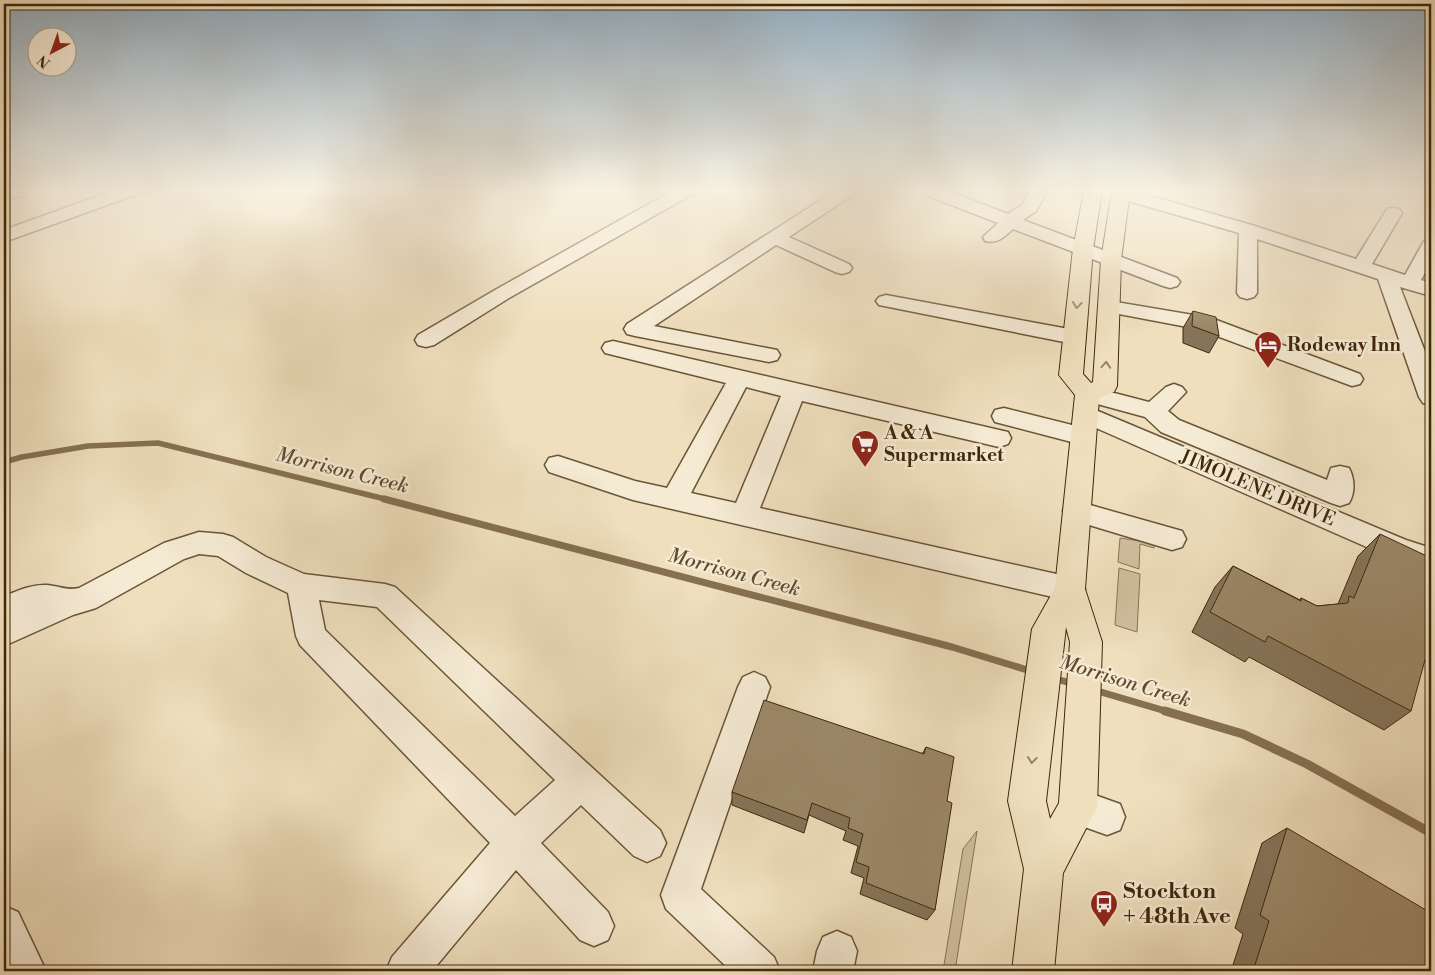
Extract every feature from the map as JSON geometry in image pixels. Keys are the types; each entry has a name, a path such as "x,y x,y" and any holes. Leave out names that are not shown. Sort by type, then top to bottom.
{"main road":[{"path":"1044,869 1092,812 1081,724 1086,642 1070,590 1086,415 1071,375 1085,236"},
{"path":"1086,415 1105,386 1113,236"},
{"path":"1033,971 1044,869 1027,802 1048,629 1070,590"}],"street":[{"path":"426,340 603,236"},
{"path":"1049,236 1170,282"},
{"path":"1247,293 1248,236"},
{"path":"1268,236 1431,290"},
{"path":"1361,267 1379,236"},
{"path":"769,355 634,329 776,238 842,268"},
{"path":"1410,283 1431,245"},
{"path":"1386,275 1431,397"},
{"path":"1110,307 1203,323 1352,379"},
{"path":"613,348 740,379 1002,427 1086,415 1153,411 1174,392"},
{"path":"674,499 740,379"},
{"path":"744,515 795,390"},
{"path":"1153,411 1170,426 1340,496 1340,475"},
{"name":"JIMOLENE DRIVE","path":"1086,415 1397,548 1431,559"},
{"path":"558,465 633,490 1070,590"},
{"path":"1076,511 1172,539"},
{"path":"4,633 66,604 86,599 174,550 199,543 224,545 256,565 301,586 385,596 647,843"},
{"path":"301,586 311,636 515,842 594,926"},
{"path":"4,609 37,598 57,598 66,604"},
{"path":"754,687 680,894 760,971"},
{"path":"406,971 515,842 581,780"},
{"path":"4,926 26,971"}],"lane":[{"path":"886,301 1074,337"}],"shaded area":[{"path":"1120,538 1154,543 1154,548 1140,544 1139,569 1118,562"},
{"path":"1119,568 1140,574 1137,632 1115,625"},
{"path":"977,831 955,971 943,971 963,849"}],"building":[{"path":"1193,311 1216,317 1219,336 1192,326"},
{"path":"1380,534 1431,558 1431,638 1411,711 1268,636 1265,642 1210,612 1233,566 1301,601 1301,598 1317,606 1348,603 1349,596 1354,598"},
{"path":"764,700 924,754 926,747 954,757 947,801 952,803 935,910 866,883 869,867 856,862 863,834 848,828 850,818 812,803 807,820 732,792"},
{"path":"1287,828 1431,913 1431,971 1253,971 1269,921 1260,915"}],"waterway":[{"name":"Morrison Creek","path":"4,462 22,457 88,446 158,443 389,500"},
{"name":"Morrison Creek","path":"384,499 952,647 1034,672"},
{"name":"Morrison Creek","path":"1053,678 1074,684"},
{"name":"Morrison Creek","path":"1094,690 1169,712"},
{"name":"Morrison Creek","path":"1165,711 1243,734 1307,764 1431,833"}],"place":[{"name":"Rodeway Inn","path":"1268,369"},
{"name":"A & A Supermarket","path":"865,468"},
{"name":"Stockton + 48th Ave","path":"1104,928"}]}
